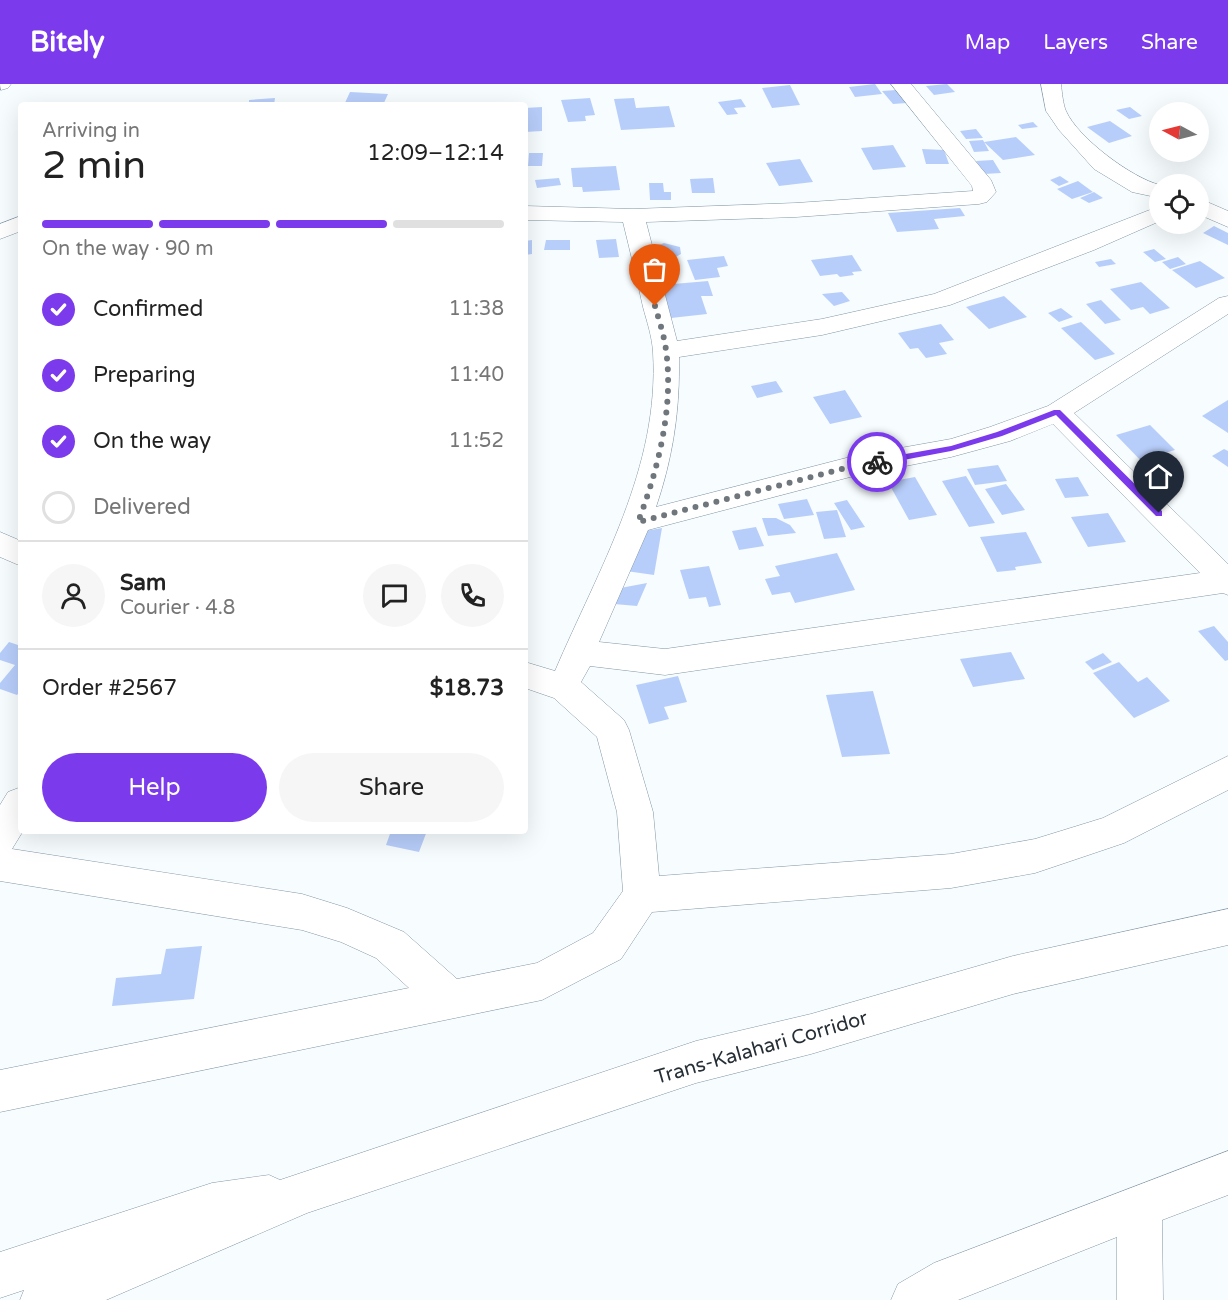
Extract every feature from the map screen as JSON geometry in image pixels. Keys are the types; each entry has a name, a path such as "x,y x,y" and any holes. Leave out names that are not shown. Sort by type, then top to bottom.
{"main road":[{"path":"528,213 633,216 796,210 978,197 985,192 983,185 901,84"},
{"path":"1051,84 1056,111 1066,126 1102,164 1140,187 1149,189"},
{"path":"1209,210 1228,220"},
{"path":"565,688 638,522 650,488 662,436 668,392 666,351 633,216"},
{"path":"666,351 822,327 941,300 1086,245 1149,218"},
{"path":"0,232 18,224"},
{"path":"638,522 850,467 951,448 1000,434 1057,412 1228,303"},
{"path":"1057,412 1227,582"},
{"path":"0,543 18,553"},
{"path":"579,652 665,662 1227,582"},
{"path":"0,1091 542,981 607,946 642,895 635,812 612,730 565,688 528,676"},
{"path":"642,895 951,871 1035,856 1111,832 1206,785 1228,771"},
{"path":"0,837 18,808"},
{"path":"0,864 302,912 347,926 390,945 451,1000"},
{"name":"Trans-Kalahari Corridor","path":"43,1300 106,1277 229,1226 300,1193 696,1062 810,1034 1013,975 1225,931"},
{"path":"914,1300 950,1279 1228,1173"},
{"name":"Trans-Kalahari Corridor","path":"0,1275 212,1205 300,1193"},
{"path":"1140,1206 1140,1300"}],"building":[{"path":"875,84 882,94 855,97 849,87"},
{"path":"947,84 955,92 934,95 926,86"},
{"path":"790,85 800,105 772,108 762,88"},
{"path":"896,90 907,103 893,104 882,91"},
{"path":"350,92 388,94 384,102 345,102"},
{"path":"275,98 274,102 249,102 249,100"},
{"path":"590,98 595,115 585,116 586,121 568,122 561,100"},
{"path":"634,98 636,108 669,106 675,127 621,130 614,99"},
{"path":"741,99 746,107 734,108 738,114 727,115 718,102"},
{"path":"542,107 542,131 528,132 528,108"},
{"path":"1130,107 1142,116 1129,119 1116,110"},
{"path":"1110,121 1132,136 1109,143 1087,127"},
{"path":"1033,122 1038,127 1022,129 1018,125"},
{"path":"976,129 983,138 966,139 960,131"},
{"path":"1016,137 1035,155 1003,160 984,142"},
{"path":"983,140 989,151 974,152 969,141"},
{"path":"893,145 906,167 873,170 861,148"},
{"path":"922,149 944,150 949,164 926,164"},
{"path":"529,153 543,153 542,166 528,166"},
{"path":"800,159 813,182 779,186 766,163"},
{"path":"993,160 1001,173 984,174 976,161"},
{"path":"616,166 620,190 583,192 582,187 573,187 571,168"},
{"path":"1060,176 1069,182 1059,186 1050,180"},
{"path":"559,178 561,185 537,188 535,180"},
{"path":"713,178 715,193 692,193 690,179"},
{"path":"1078,181 1093,192 1072,199 1057,189"},
{"path":"649,183 663,183 664,192 671,192 671,200 650,200"},
{"path":"1094,192 1103,198 1089,203 1080,198"},
{"path":"960,208 965,216 934,219 939,229 897,232 888,213"},
{"path":"1214,226 1228,233 1228,245 1205,234 1209,234 1209,229"},
{"path":"616,239 619,257 599,258 596,240"},
{"path":"532,240 532,254 528,255 528,241"},
{"path":"546,240 570,240 570,250 544,250"},
{"path":"664,243 680,247 681,254 672,259 655,255 654,247"},
{"path":"1154,249 1166,259 1155,262 1143,252"},
{"path":"852,255 862,271 840,277 837,274 820,276 811,260"},
{"path":"724,256 728,266 717,268 720,277 695,280 687,260"},
{"path":"1178,257 1186,264 1170,269 1162,262"},
{"path":"1111,259 1116,264 1099,267 1095,262"},
{"path":"1200,261 1225,278 1196,288 1172,270"},
{"path":"708,281 713,296 701,296 707,314 671,318 662,285"},
{"path":"1141,282 1170,308 1150,314 1143,307 1131,310 1110,289"},
{"path":"842,292 850,301 834,306 822,294"},
{"path":"1004,296 1027,317 989,329 966,307"},
{"path":"1101,300 1121,320 1105,324 1086,304"},
{"path":"1061,308 1073,317 1059,322 1048,313"},
{"path":"1081,322 1115,354 1095,360 1061,328"},
{"path":"941,324 954,340 939,343 947,354 926,358 918,348 910,349 898,333"},
{"path":"776,381 783,392 757,398 751,386"},
{"path":"845,390 862,417 830,424 813,397"},
{"path":"1228,400 1228,433 1202,416"},
{"path":"1150,425 1175,450 1158,455 1164,461 1147,467 1116,435"},
{"path":"1224,449 1228,451 1228,467 1212,456"},
{"path":"998,465 1007,481 975,485 967,469"},
{"path":"966,476 995,523 969,527 942,481"},
{"path":"915,477 937,515 909,520 888,482"},
{"path":"1078,477 1089,496 1065,498 1055,479"},
{"path":"1006,484 1025,510 1002,515 985,489"},
{"path":"807,499 814,515 784,519 778,504"},
{"path":"847,500 865,527 851,530 834,503"},
{"path":"837,510 846,537 824,539 816,512"},
{"path":"1108,513 1126,542 1088,547 1071,517"},
{"path":"762,518 776,518 790,525 796,533 768,536"},
{"path":"756,527 764,546 739,550 732,531"},
{"path":"662,528 654,575 626,571 634,533"},
{"path":"1026,532 1042,563 997,572 980,537"},
{"path":"837,553 855,590 795,603 790,592 772,595 765,579 780,576 775,566"},
{"path":"709,566 721,605 709,607 706,597 689,599 680,570"},
{"path":"647,583 637,606 614,604 615,589"},
{"path":"1214,626 1228,642 1228,660 1225,661 1198,631"},
{"path":"9,642 18,645 17,695 0,689 0,683 15,665 0,660 0,653"},
{"path":"1011,652 1025,679 973,687 960,659"},
{"path":"1103,653 1112,662 1093,670 1085,662"},
{"path":"1119,662 1138,682 1147,677 1170,701 1134,718 1093,673"},
{"path":"678,676 687,702 664,707 669,719 649,724 636,685"},
{"path":"873,691 890,754 842,757 826,695"},
{"path":"390,834 426,834 419,852 386,845"},
{"path":"202,946 194,999 112,1006 116,978 161,974 166,949"}],"way so far":[{"path":"655,306 666,351 668,392 655,470 638,522 877,462"}],"route":[{"path":"877,462 951,448 1000,434 1057,412 1159,513"}]}
